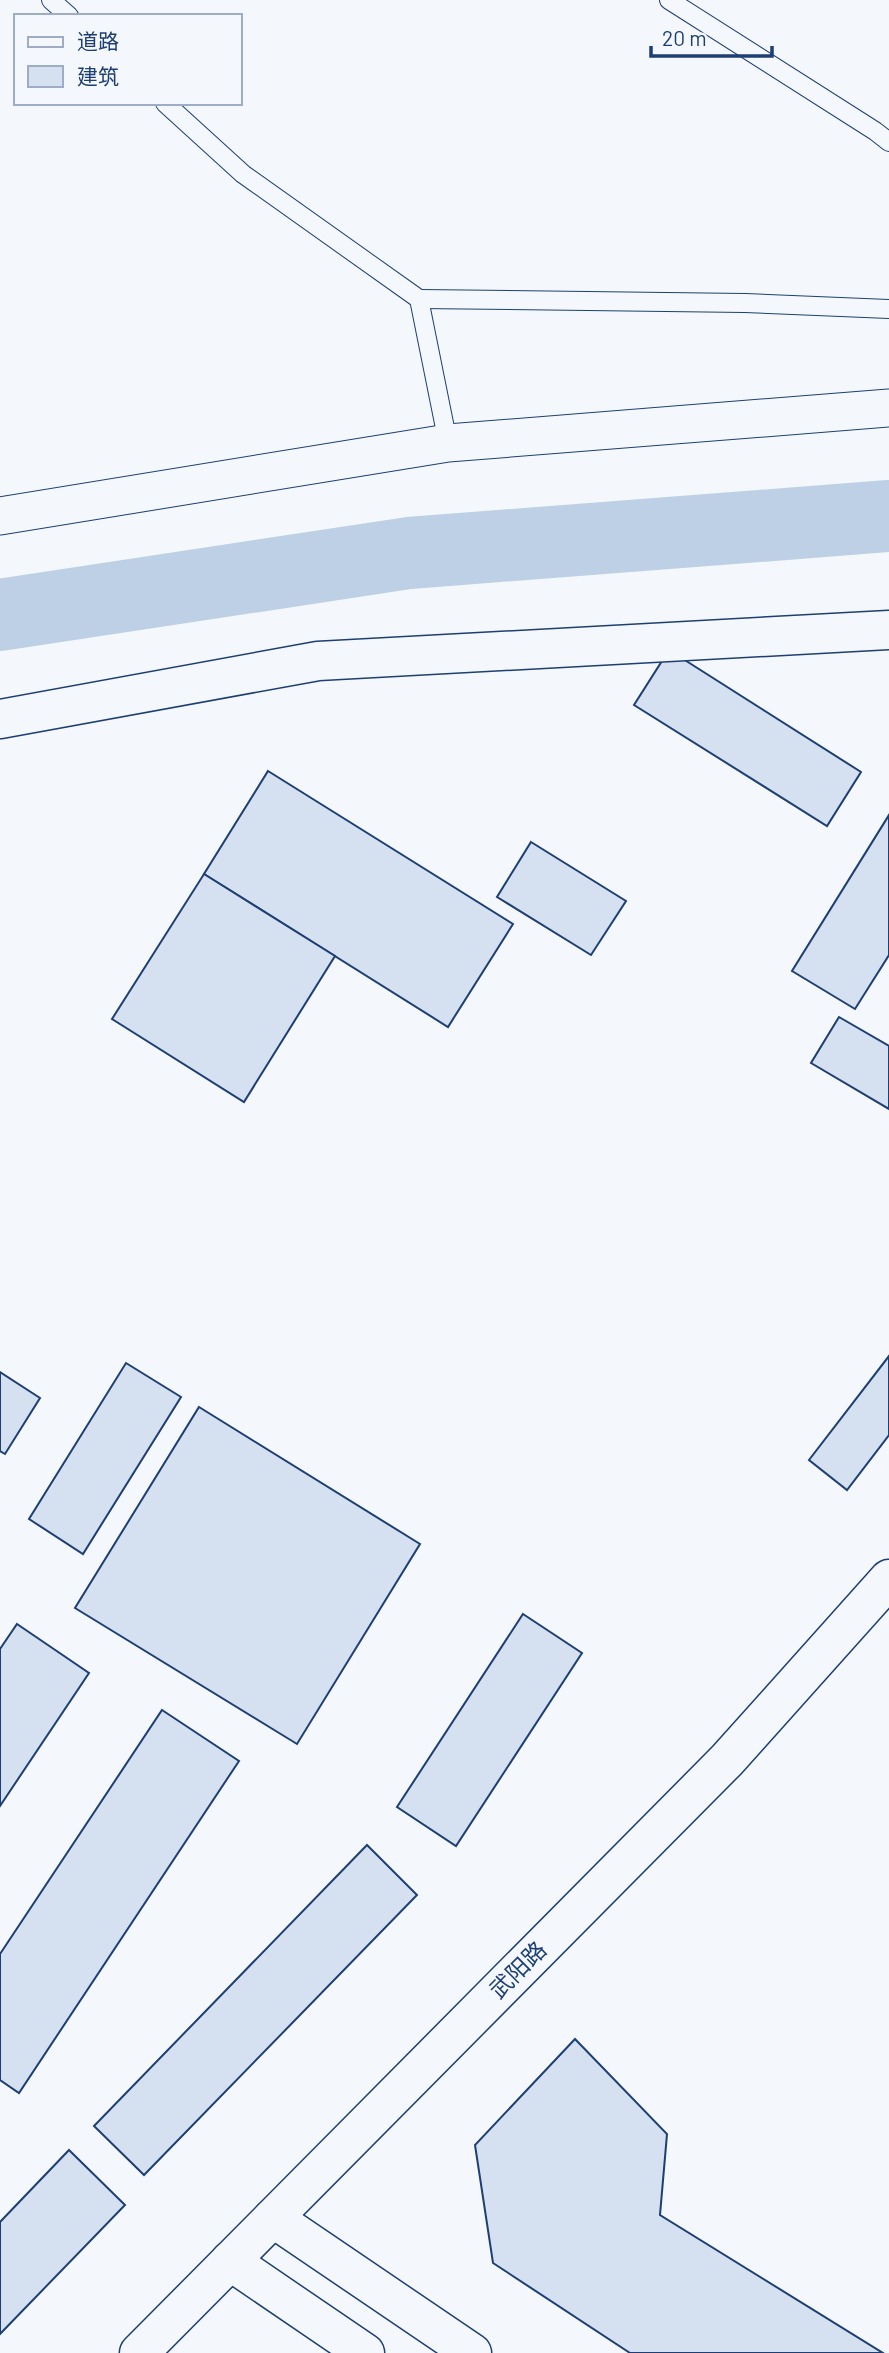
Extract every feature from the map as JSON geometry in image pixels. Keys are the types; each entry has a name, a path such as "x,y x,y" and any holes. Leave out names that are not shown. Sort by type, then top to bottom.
{"street":[{"path":"0,516 448,443 889,408"},
{"path":"0,719 318,661 889,630"},
{"name":"武阳路","path":"139,2353 727,1760 889,1579"},
{"path":"273,2218 472,2353"},
{"path":"230,2261 365,2353"}],"lane":[{"path":"51,0 67,14"},
{"path":"669,0 889,142"},
{"path":"167,105 243,174 419,299 745,303 889,309"},
{"path":"419,299 448,443"}],"building":[{"path":"669,650 861,772 827,826 634,705"},
{"path":"268,771 513,924 448,1027 204,874"},
{"path":"889,815 889,955 855,1009 792,971"},
{"path":"531,842 626,901 591,955 497,897"},
{"path":"204,874 335,956 244,1102 112,1019"},
{"path":"839,1017 889,1046 889,1109 811,1063"},
{"path":"889,1356 889,1435 847,1490 809,1460"},
{"path":"126,1363 181,1397 83,1554 29,1519"},
{"path":"0,1372 40,1398 5,1454 0,1451"},
{"path":"199,1407 420,1544 297,1744 75,1608"},
{"path":"523,1614 582,1653 456,1846 397,1807"},
{"path":"17,1624 89,1673 0,1806 0,1649"},
{"path":"162,1710 239,1761 19,2093 0,2080 0,1954"},
{"path":"367,1845 417,1895 144,2175 94,2126"},
{"path":"575,2039 667,2134 660,2215 883,2353 630,2353 493,2263 475,2145"},
{"path":"69,2150 125,2205 0,2334 0,2222"}],"waterway":[{"path":"0,615 409,553 889,516"}]}
